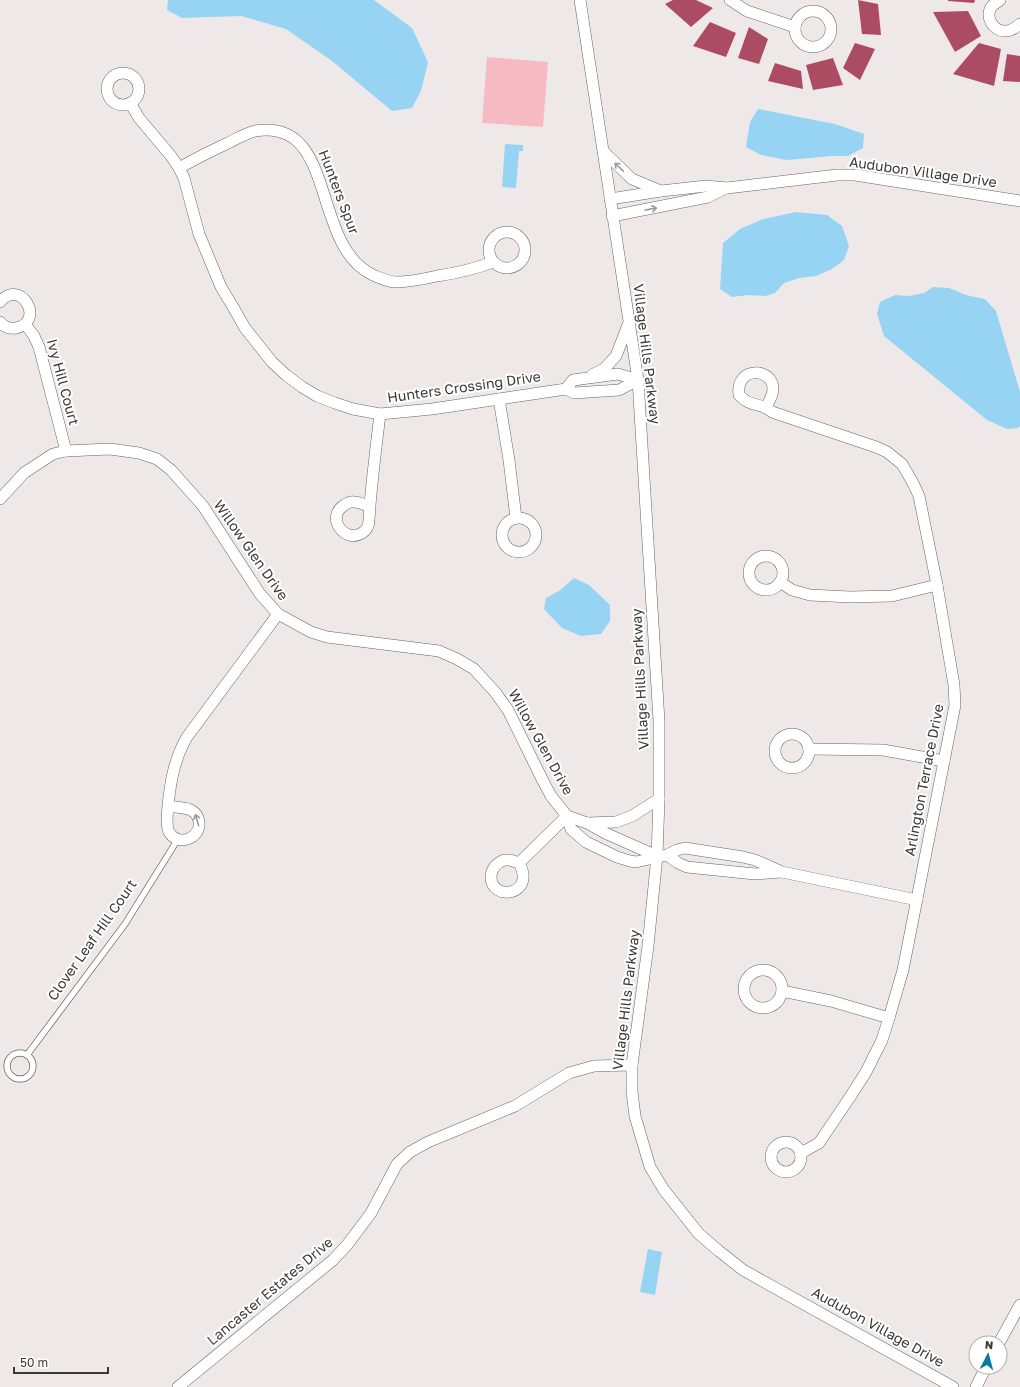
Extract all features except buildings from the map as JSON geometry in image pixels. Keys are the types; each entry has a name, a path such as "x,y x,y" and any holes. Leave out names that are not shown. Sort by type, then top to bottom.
{"street":[{"name":"Village Hills Parkway","path":"580,0 638,380 658,714 659,799 662,856 632,1064 632,1092 635,1116 650,1167 664,1190 699,1234 744,1270 788,1294"},
{"path":"730,0 747,11 795,27"},
{"path":"1000,0 992,6 990,11 990,20 993,27 998,30 1006,31 1013,29 1020,24"},
{"name":"Hunters Crossing Drive","path":"130,103 139,118 171,156 179,168 184,178 199,234 220,287 245,328 260,348 286,375 317,396 353,409 380,414 432,409 566,389 574,394 618,390 638,380"},
{"name":"Hunters Spur","path":"179,168 254,131 277,131 288,134 297,140 307,151 314,167 335,231 358,266 369,273 394,282 412,281 476,269 493,262"},
{"name":"Audubon Village Drive","path":"604,152 632,179 661,191"},
{"name":"Audubon Village Drive","path":"610,199 706,186 727,188 837,175 855,175 1020,202"},
{"name":"Audubon Village Drive","path":"612,216 708,198 727,188"},
{"path":"0,302 11,295 22,297 26,301 30,311 30,317 25,324 18,328 7,328 0,322"},
{"name":"Hunters Crossing Drive","path":"582,379 604,369 616,356 629,322"},
{"name":"Ivy Hill Court","path":"25,324 34,336 39,347 66,451"},
{"name":"Hunters Crossing Drive","path":"566,389 573,380 618,374 638,380"},
{"path":"499,399 509,460 516,518"},
{"name":"Arlington Terrace Drive","path":"766,407 772,412 876,447 896,458 902,464 914,483 919,496 937,585 954,685 955,705 903,970 882,1040 866,1072 819,1143 801,1153"},
{"path":"369,512 380,414"},
{"name":"Willow Glen Drive","path":"0,499 24,473 53,454 66,451 110,449 139,453 157,459 171,470 203,506 260,594 278,614 297,625 327,637 439,651 474,669 496,692 508,710 551,796 567,816 571,829 586,842 616,857 636,862 662,856"},
{"path":"780,582 792,590 810,595 844,597 892,596 937,585"},
{"path":"168,806 190,809 198,817 198,831 190,839 178,839 169,832 167,827 168,806 174,769 182,746 186,737 278,614"},
{"path":"809,749 883,750 944,761"},
{"path":"587,823 616,822 632,816 659,799"},
{"path":"519,863 567,816"},
{"name":"Willow Glen Drive","path":"567,816 587,823 605,833 662,856"},
{"path":"662,856 685,848 736,856 755,860 782,872 917,900"},
{"path":"662,856 686,867 729,870 755,874 782,872"},
{"path":"782,991 831,1001 889,1018"},
{"name":"Lancaster Estates Drive","path":"178,1387 333,1260 347,1245 371,1213 397,1164 410,1152 428,1142 515,1106 569,1073 594,1066 632,1064"},
{"name":"Audubon Village Drive","path":"788,1294 953,1387"},
{"path":"1003,1335 1020,1305"},
{"path":"976,1387 982,1375"}],"lane":[{"name":"Clover Leaf Hill Court","path":"27,1055 125,924 178,839"},
{"path":"16,1053 27,1055 32,1060 32,1073 25,1079 20,1080 12,1077 7,1070 7,1062 9,1058 16,1053"}],"shaded area":[{"path":"487,57 548,62 543,127 482,123"}],"water":[{"path":"168,0 374,0 412,28 428,62 421,91 412,108 392,111 332,61 286,29 241,16 182,18 167,10"},
{"path":"758,109 835,124 864,134 863,148 848,156 787,160 761,155 746,147 750,122"},
{"path":"505,144 523,145 523,151 519,151 516,188 502,187"},
{"path":"796,212 827,215 842,226 849,246 844,260 832,269 816,276 799,278 784,283 775,293 765,296 748,295 732,297 720,289 723,243 740,229 763,219"},
{"path":"933,287 949,288 966,295 985,299 996,311 1020,392 1020,426 1018,428 1007,429 987,420 884,336 877,314 880,302 895,295 909,296 924,293"},
{"path":"574,578 589,585 610,605 610,621 601,634 581,636 562,628 544,609 546,598 559,591"},
{"path":"648,1249 662,1252 655,1295 640,1292"}]}
